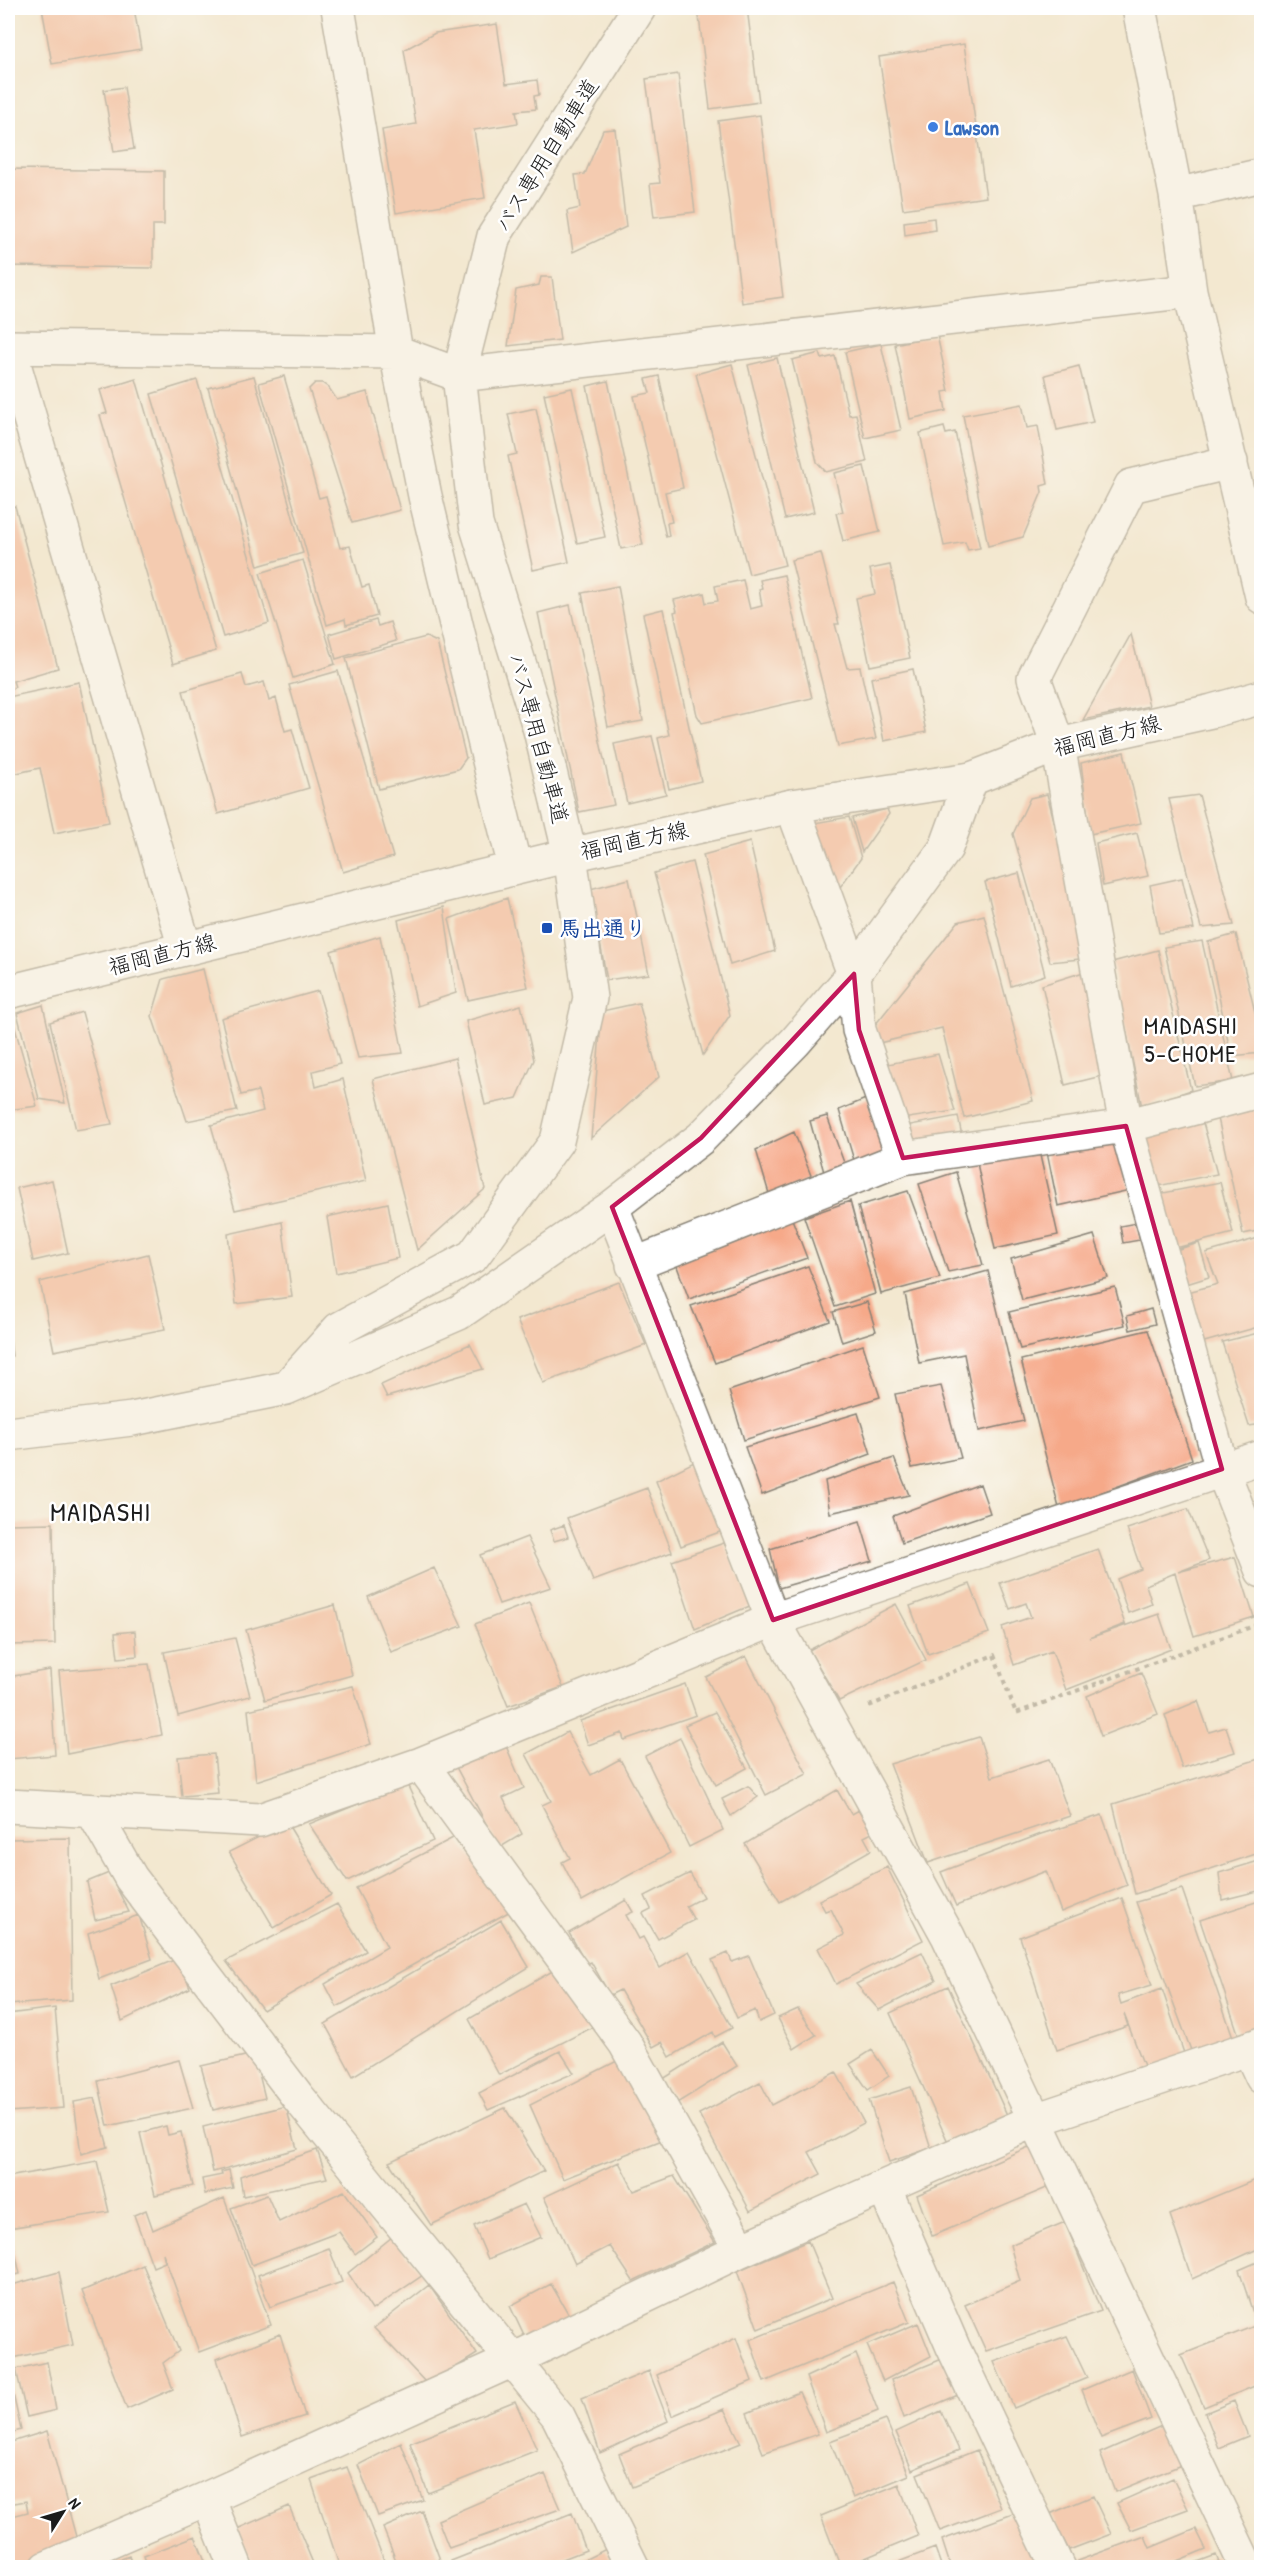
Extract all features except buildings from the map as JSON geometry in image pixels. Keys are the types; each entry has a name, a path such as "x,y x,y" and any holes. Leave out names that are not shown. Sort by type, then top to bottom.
{"street":[{"path":"338,8 396,352 425,496 515,868"},
{"name":"バス専用自動車道","path":"286,1388 339,1329 473,1256 557,1141 590,998 570,855 540,730 476,524 459,375 494,236 639,8"},
{"path":"1139,8 1176,195 1190,291 1262,597"},
{"path":"1176,195 1262,175"},
{"path":"185,948 8,347 396,352 459,375 1190,291"},
{"path":"1231,462 1131,486 1034,678 1058,745 1126,1126 1222,1469 1262,1571"},
{"name":"福岡直方線","path":"8,992 570,855 792,806 971,779 1058,745 1212,711 1262,697"},
{"path":"8,1434 132,1419 286,1388 459,1313 612,1207 701,1138 795,1042 854,974 946,848 971,779"},
{"path":"792,806 854,974 859,1030 903,1158"},
{"path":"633,1265 903,1158 1126,1126 1262,1090"},
{"path":"612,1207 773,1620 948,1936 1247,2568"},
{"path":"8,1806 260,1820 421,1764 773,1620 1262,1457"},
{"path":"421,1764 625,2043 741,2250"},
{"path":"93,1812 138,1888 298,2097 558,2415 633,2568"},
{"path":"47,2568 513,2360 741,2250 1035,2120 1257,2057"},
{"path":"884,2187 953,2347 1058,2568"},
{"path":"208,2498 237,2568"}],"path":[{"path":"829,1722 994,1655 1016,1713 1262,1623"}],"highlighted area":[{"path":"854,974 859,1030 903,1158 1126,1126 1222,1469 773,1620 612,1207 701,1138"}],"place":[{"name":"Lawson","path":"933,127"},
{"name":"馬出通り","path":"547,928"}],"district":[{"name":"MAIDASHI 5-CHOME","path":"1191,1039"},
{"name":"MAIDASHI","path":"101,1511"}]}
